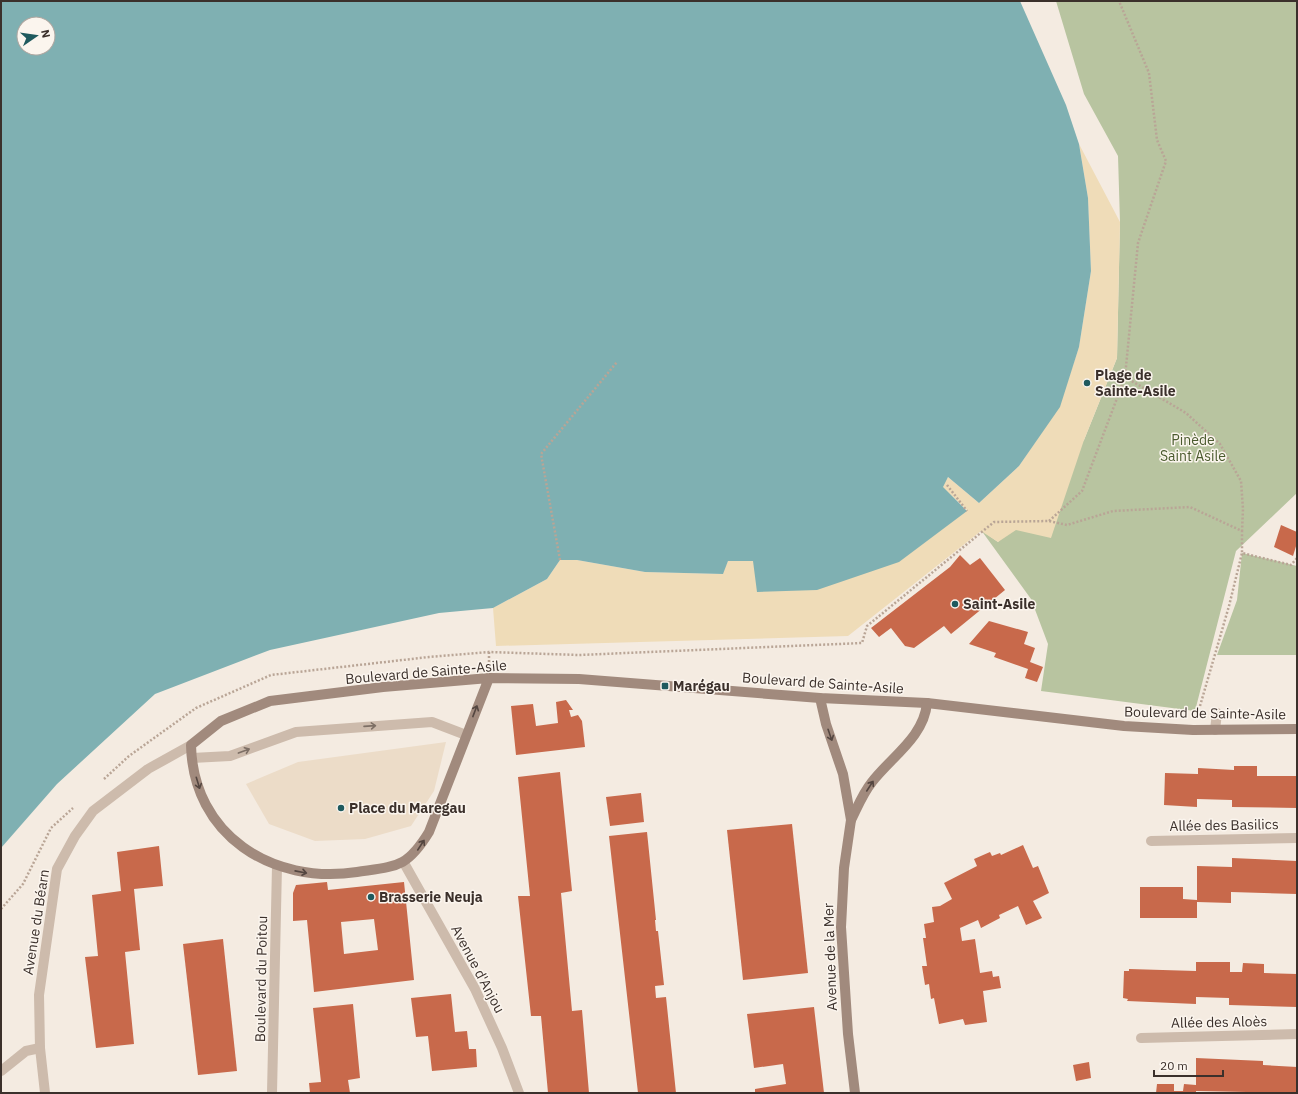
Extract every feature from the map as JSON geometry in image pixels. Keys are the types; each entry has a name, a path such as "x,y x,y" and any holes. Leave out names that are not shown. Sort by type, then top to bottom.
{"street":[{"name":"Boulevard de Sainte-Asile","path":"191,745 221,721 270,701 383,687 489,678 579,679 820,698 927,703 1124,726 1193,730 1297,729"},
{"path":"191,745 192,758 198,785 211,811 228,836 245,850 277,866 300,873 323,875 385,868 404,863 418,850 429,832 489,678"},
{"name":"Avenue de la Mer","path":"820,698 826,724 843,774 851,820 844,868 841,927 844,992 854,1093"},
{"name":"Avenue de la Mer","path":"851,820 871,783 917,733 926,712 927,703"},
{"path":"1215,730 1217,713"},
{"path":"192,758 230,756 296,732 432,722 466,735"},
{"name":"Avenue du Béarn","path":"45,1093 40,1048 39,995 57,869 75,836 93,811 148,769 191,745"},
{"name":"Allée des Basilics","path":"1151,841 1297,838"},
{"name":"Avenue d'Anjou","path":"404,863 475,989 502,1048 519,1093"},
{"name":"Boulevard du Poitou","path":"272,1093 277,866"},
{"name":"Allée des Aloès","path":"1141,1038 1297,1034"},
{"path":"1,1071 26,1051 40,1048"}],"path":[{"path":"1049,521 1082,491 1125,377 1138,243 1166,161 1157,140 1149,73 1119,1"},
{"path":"560,560 541,454 617,362"},
{"path":"1125,377 1186,413 1220,444 1241,481 1243,509 1242,553 1229,606 1193,730"},
{"path":"947,484 967,510"},
{"path":"489,652 580,655 862,643 867,626 994,522 1049,521 1067,525 1113,511 1190,507 1242,531"},
{"path":"1242,553 1291,565 1297,558"}],"green space":[{"name":"Pinède Saint Asile","path":"1056,1 1297,1 1297,493 1236,551 1195,711 1041,691 1048,644 1031,599 981,530 998,542 1084,440 1117,358 1120,222 1118,156 1084,94"},
{"path":"1242,553 1297,566 1297,655 1217,655 1237,600"}],"sand":[{"name":"Plage de Sainte-Asile","path":"1079,144 1120,222 1117,358 1084,440 1051,538 1016,530 998,542 981,531 848,636 496,646 493,608 547,579 560,560 577,560 645,572 722,574 728,561 753,561 967,510 942,487 948,477 979,503 1019,466 1059,407 1079,347 1091,271 1088,198"}],"shaded area":[{"name":"Place du Maregau","path":"446,742 434,791 411,826 365,839 315,841 269,824 246,784 298,762"}],"water":[{"path":"1,1 1020,1 1066,105 1079,144 1088,198 1091,271 1079,347 1060,407 1019,466 979,503 948,477 943,487 967,511 899,562 817,590 757,592 753,561 728,561 723,574 645,572 577,560 560,560 547,579 493,608 439,613 270,650 155,694 57,784 1,848"}],"building":[{"path":"1281,525 1297,532 1297,543 1293,556 1274,547"},
{"name":"Saint-Asile","path":"960,555 970,565 980,558 1005,590 951,634 944,626 914,648 905,646 891,628 879,637 871,628 950,567"},
{"path":"989,621 1028,632 1024,644 1035,648 1030,662 1043,667 1037,682 1025,678 1028,669 994,657 996,653 969,644"},
{"path":"566,700 573,710 569,710 571,717 578,715 582,721 585,747 516,755 511,706 533,704 536,726 558,723 556,702"},
{"path":"1234,766 1257,766 1257,776 1297,776 1297,808 1232,807 1232,800 1197,799 1197,807 1164,805 1165,773 1198,774 1198,768 1234,770"},
{"path":"560,772 572,891 561,893 572,1011 582,1010 589,1093 548,1093 541,1016 531,1016 518,896 530,896 518,777"},
{"path":"641,793 644,822 610,826 606,797"},
{"path":"792,824 808,973 743,980 727,830"},
{"path":"647,832 656,931 658,931 664,985 655,986 656,998 666,997 676,1093 638,1093 609,836"},
{"path":"1023,845 1033,868 1038,866 1049,893 1033,901 1042,918 1026,925 1018,906 999,915 1000,918 981,928 978,920 960,928 962,941 975,939 980,973 992,971 993,977 999,976 1001,988 983,991 987,1022 965,1025 963,1019 939,1024 934,998 931,999 929,984 925,985 922,966 927,966 923,938 926,938 924,924 934,922 932,907 940,906 952,899 944,883 977,866 974,859 990,852 992,856 1000,853 1001,855"},
{"path":"159,846 163,886 134,889 140,950 125,952 134,1044 96,1048 85,957 98,956 92,895 121,891 117,852"},
{"path":"1232,858 1297,861 1297,894 1231,892 1231,903 1197,902 1197,918 1140,918 1140,887 1183,887 1183,899 1197,900 1197,866 1232,867"},
{"path":"327,882 328,890 404,882 414,980 314,992 307,920 293,921 293,893 296,885","holes":["374,919 378,950 344,954 341,922"]},
{"path":"223,939 237,1071 198,1075 183,944"},
{"path":"1196,962 1230,962 1230,972 1242,972 1243,963 1264,964 1264,973 1297,974 1297,1007 1229,1005 1229,998 1196,997 1196,1004 1127,1001 1128,999 1123,998 1124,971 1129,971 1129,969 1196,971"},
{"path":"451,994 455,1032 467,1031 469,1049 476,1049 477,1067 432,1071 428,1036 416,1037 411,998"},
{"path":"353,1004 360,1078 348,1080 350,1093 310,1093 309,1083 321,1082 313,1008"},
{"path":"814,1007 824,1093 755,1093 755,1089 786,1084 783,1064 754,1068 747,1014"},
{"path":"1196,1058 1263,1061 1263,1065 1297,1067 1297,1093 1196,1091 1196,1093 1156,1093 1157,1084 1174,1084 1174,1091 1183,1091 1184,1084 1196,1085"},
{"path":"1089,1062 1091,1078 1076,1081 1073,1065"}],"place":[{"name":"Plage de Sainte-Asile","path":"1087,383"},
{"name":"Saint-Asile","path":"955,604"},
{"name":"Marégau","path":"665,686"},
{"name":"Place du Maregau","path":"341,808"},
{"name":"Brasserie Neuja","path":"371,897"}]}
